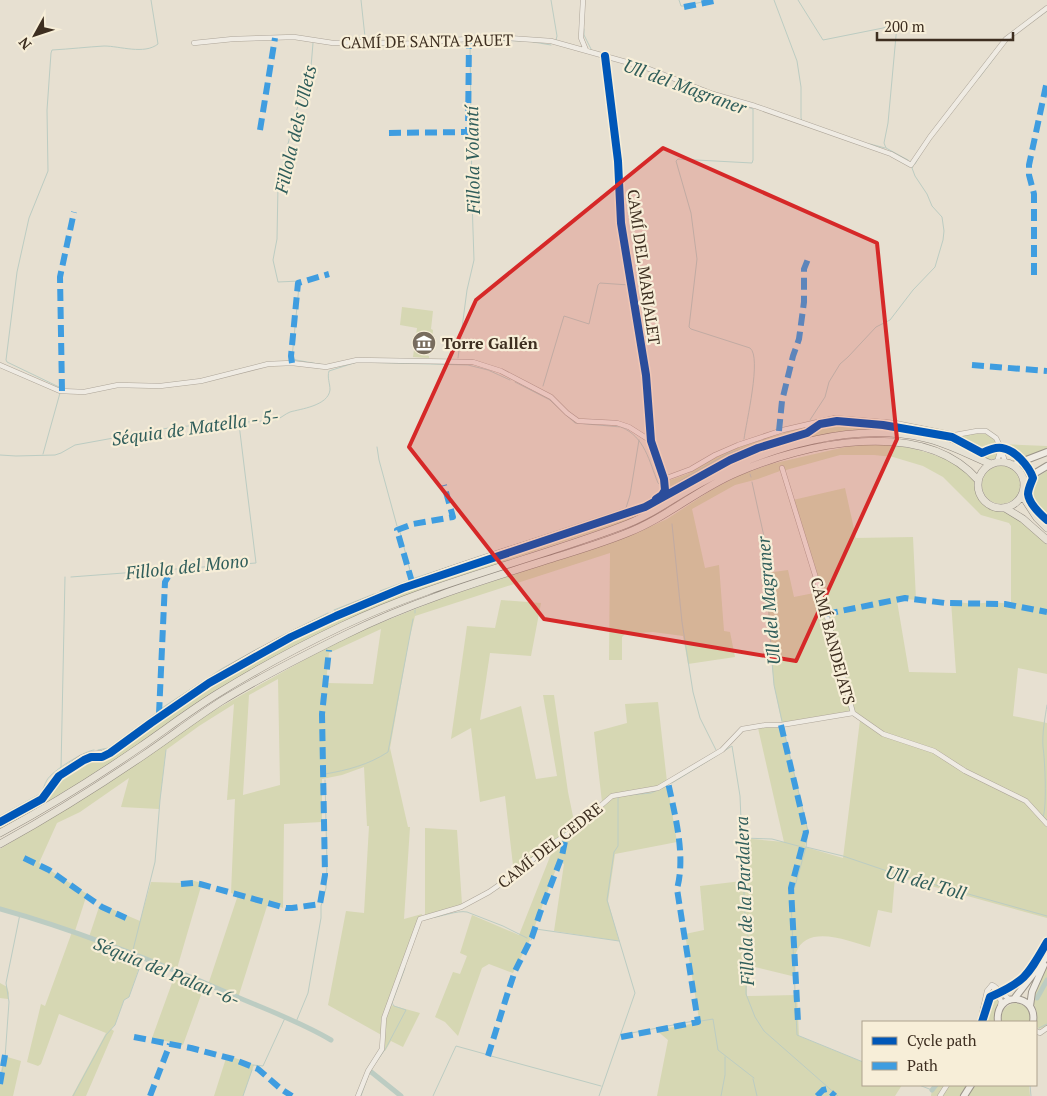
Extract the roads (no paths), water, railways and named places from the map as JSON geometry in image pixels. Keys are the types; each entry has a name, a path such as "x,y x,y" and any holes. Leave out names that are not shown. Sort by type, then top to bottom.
{"main road":[{"path":"0,833 104,771 218,693 343,626 425,591 622,526 660,508 703,481 760,456 831,437 876,432 900,433 927,438 994,463"},
{"path":"0,844 30,828 101,783 223,701 347,633 437,596 626,534 665,515 706,488 762,463 833,444 862,441 895,442 927,449 949,458 968,469 978,480"},
{"path":"1013,465 1047,452"},
{"path":"1005,462 1013,465 1021,474 1024,485 1022,495 1015,504 1005,508 995,508 986,503 979,493 978,480 982,470 994,463 1005,462"},
{"path":"1024,485 1032,475 1047,466"},
{"path":"1022,495 1037,518 1047,528"},
{"path":"1005,508 1023,519 1047,540"},
{"path":"1012,999 1047,956"},
{"path":"1033,1021 1034,1017 1030,1006 1032,992 1047,956"},
{"path":"998,1021 1000,1008 1004,1002 1012,999 1023,1000 1030,1006"}],"street":[{"path":"583,0 581,38 586,50"},
{"name":"CAMÍ DE SANTA PAUET","path":"194,43 233,39 294,37 334,43 402,44 493,37 551,41 644,67 713,94 755,106 891,154 911,165 930,136 1006,39 1047,8"},
{"name":"CAMÍ DEL MARJALET","path":"605,56 618,161 622,223 646,375 651,441 664,479"},
{"path":"0,365 60,390 84,392 118,385 160,386 202,381 268,364 279,363 326,367 357,360 473,362 501,371 551,397 578,421 618,423 651,441"},
{"path":"0,819 41,797 58,774 82,757 91,754 102,754 109,750 208,681 240,661 290,635 352,606 437,572 644,505 662,495 665,490 664,479 691,470 715,455 738,444 783,430 835,418 895,423 955,435 986,431 996,438 1005,462"},
{"path":"994,463 1001,448"},
{"name":"CAMÍ BANDEJATS","path":"782,468 820,591 853,713 883,734 934,751 965,771 1026,801 1047,824"},
{"name":"CAMÍ DEL CEDRE","path":"358,1096 368,1071 382,1050 384,1018 420,919 461,907 489,892 568,834 612,796 658,788 722,750 742,729 773,724 781,725 853,713"},
{"path":"992,985 1012,999"},
{"path":"992,985 1001,1001 1000,1008"},
{"path":"980,1021 987,991 992,985"}],"waterway":[{"path":"59,387 6,360 17,272 29,218 48,171 47,110 51,53 52,50 104,46 146,49 158,44 151,0"},
{"name":"Fillola dels Ullets","path":"346,40 365,37 361,0"},
{"name":"Fillola Volantí","path":"551,0 556,40"},
{"path":"679,0 681,6 711,0"},
{"path":"774,0 797,61 801,87 802,121"},
{"name":"Séquia de Matella - 5-","path":"798,0 823,40 883,28 893,24 897,25 888,123 884,143 886,148 908,160"},
{"path":"1033,21 1047,11"},
{"path":"584,29 584,35 591,49"},
{"name":"Fillola Volantí","path":"458,358 467,290 474,260 470,42 495,40 521,41"},
{"name":"Fillola Volantí","path":"533,42 551,45"},
{"name":"Fillola dels Ullets","path":"300,281 278,282 273,260 277,239 278,185 295,115 311,67 313,43"},
{"path":"979,78 995,57"},
{"path":"605,77 615,157"},
{"name":"Ull del Magraner","path":"739,104 753,109 752,163 678,159 676,161 691,213 697,259 689,327 750,348 753,354 754,377 744,439"},
{"path":"870,144 885,148"},
{"path":"915,164 919,157"},
{"path":"616,161 616,180"},
{"name":"Séquia de Matella - 5-","path":"810,420 825,397 829,382 840,364 876,327 890,320 913,290 935,267 943,240 942,217 932,206 927,194 915,176 912,168 914,164"},
{"path":"616,183 618,215"},
{"path":"543,386 564,316 589,324 598,285 600,283 629,285 628,278"},
{"name":"Fillola dels Ullets","path":"299,286 292,358 324,365"},
{"name":"Séquia de Matella - 5-","path":"0,455 55,455 75,445 174,427 276,420 290,412 313,406 324,400 330,390 329,371 357,362 468,365 488,370 510,380"},
{"name":"Séquia de Matella - 5-","path":"515,382 550,400 575,423 621,427 629,431 641,443 661,486"},
{"path":"43,454 60,393"},
{"name":"Fillola del Mono","path":"71,577 256,563 239,424"},
{"name":"Séquia de Matella - 5-","path":"669,491 680,481 727,454 809,429 810,426"},
{"path":"412,579 626,508 639,440"},
{"path":"377,447 397,526"},
{"name":"Ull del Magraner","path":"752,482 765,541 774,685 782,721"},
{"path":"672,524 682,622 693,692 700,718 716,750"},
{"path":"400,532 412,578"},
{"name":"Fillola del Mono","path":"61,769 65,577"},
{"path":"380,591 407,581"},
{"path":"334,610 374,594"},
{"path":"276,639 328,613"},
{"path":"325,774 358,766 388,752 413,619"},
{"path":"162,708 223,668 259,648"},
{"path":"1047,705 1043,742 1045,772 1043,817 1047,820"},
{"path":"98,750 108,748 156,713"},
{"name":"Ull del Magraner","path":"783,727 808,831 806,847 793,893"},
{"name":"Fillola de la Pardalera","path":"724,751 732,746 740,796 745,916 749,944 746,994 755,1017 764,1031 838,1096"},
{"path":"0,816 40,794 50,776 61,767 94,750"},
{"path":"132,954 155,862 166,750"},
{"path":"672,783 716,756"},
{"path":"296,1022 308,993 321,918 321,906 326,888 325,780"},
{"path":"630,795 651,793 667,786"},
{"path":"599,1096 635,993 607,900 614,852 618,846 619,797"},
{"name":"Ull del Toll","path":"743,838 772,839 802,847"},
{"name":"Ull del Toll","path":"806,847 843,856 893,873 1047,916"},
{"name":"Ull del Magraner","path":"791,902 797,1035 862,1062"},
{"name":"Séquia del Palau -6-","path":"0,909 60,927 148,960 284,1016 331,1040"},
{"path":"430,918 467,912 527,938"},
{"path":"0,1081 5,1058 9,1002 6,983 20,914"},
{"path":"531,940 536,929 619,941"},
{"path":"73,1096 106,1035 115,1025 124,1000 129,997 143,958"},
{"path":"361,1096 370,1071 386,1048 406,1010 394,1006 392,1003 405,968"},
{"name":"Séquia del Palau -6-","path":"1037,998 1047,980"},
{"path":"253,1065 263,1066 285,1018"},
{"path":"701,1021 713,1019 718,1050 754,1078"},
{"path":"621,1035 694,1021"},
{"path":"1039,1028 1047,1024"},
{"path":"433,1096 456,1046 485,1054"},
{"path":"491,1056 601,1086"},
{"path":"721,1096 725,1075 725,1057"},
{"path":"243,1096 252,1070"},
{"name":"Séquia del Palau -6-","path":"370,1071 401,1096"},
{"path":"753,1079 757,1096"},
{"name":"Ull del Magraner","path":"922,1086 932,1090"},
{"name":"Ull del Magraner","path":"932,1090 935,1086"},
{"path":"1030,1086 1031,1096"}],"place":[{"name":"Torre Gallén","path":"424,343"}]}
